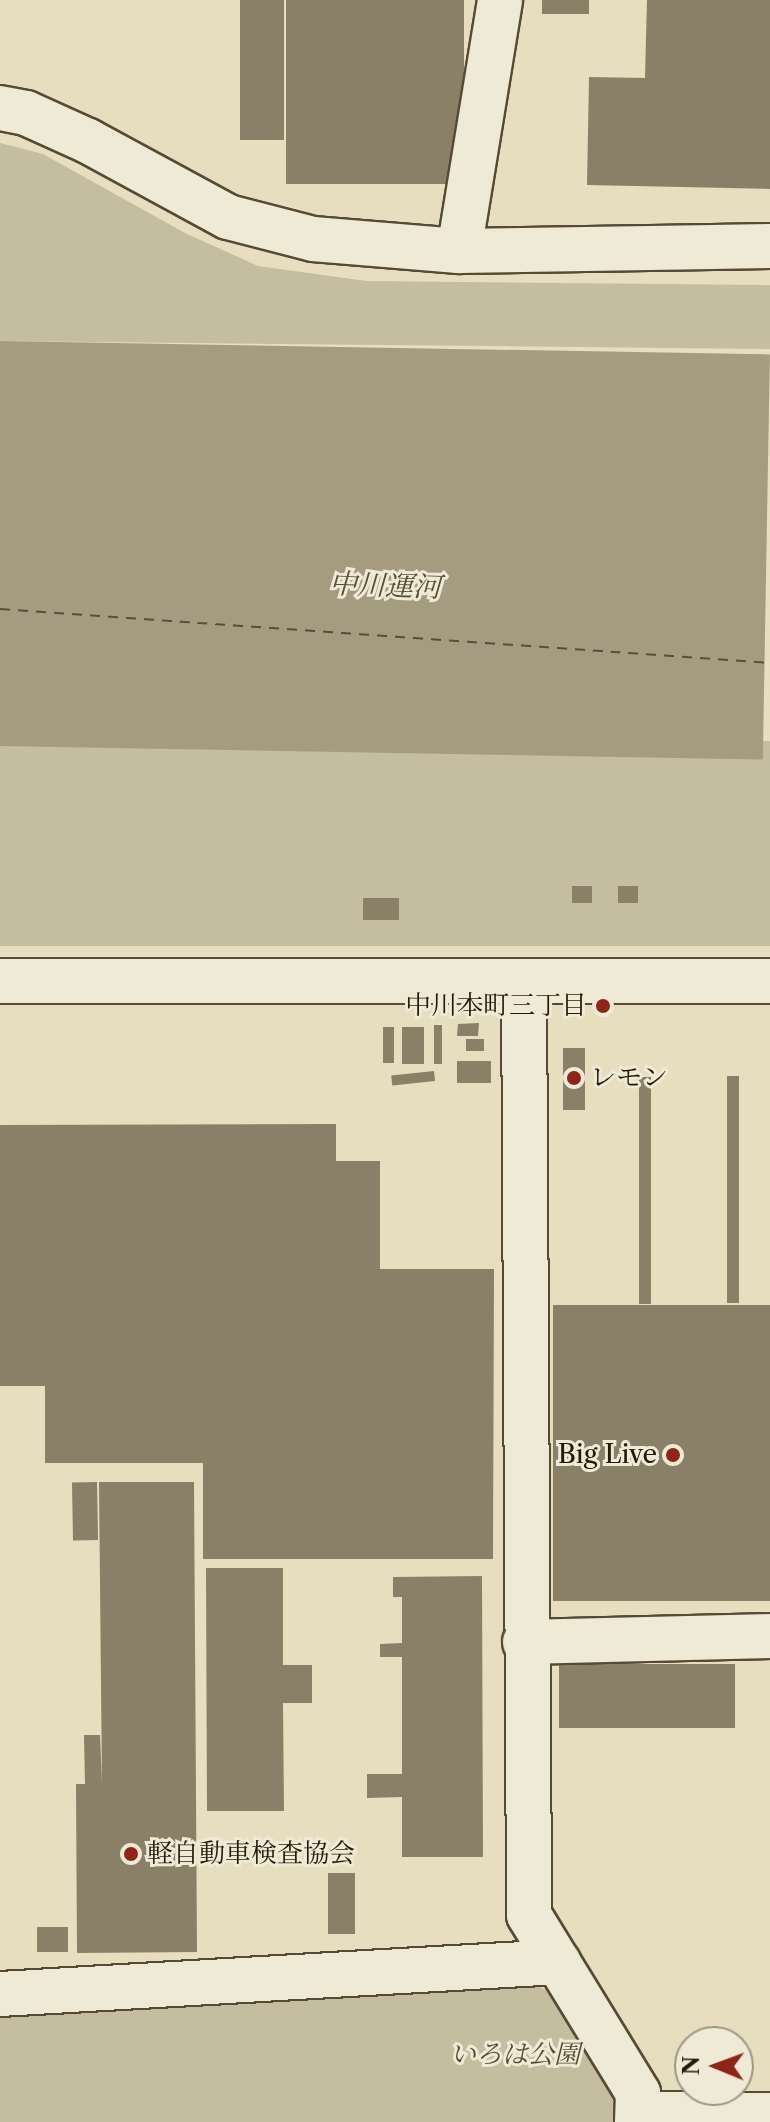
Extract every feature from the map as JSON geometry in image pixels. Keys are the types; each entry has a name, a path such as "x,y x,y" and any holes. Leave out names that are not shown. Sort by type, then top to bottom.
{"street":[{"path":"459,251 500,0"},
{"path":"0,108 26,113 88,141 228,217 263,228 366,246 459,251 770,246"},
{"path":"0,981 770,981"},
{"path":"524,981 525,1642 529,1915 638,2093 638,2118 770,2115"},
{"path":"525,1642 770,1636"},
{"path":"0,1994 558,1962"}],"green space":[{"path":"0,143 43,154 185,233 258,266 366,281 770,285 770,349 0,341"},
{"path":"0,741 770,741 770,946 0,946"},
{"name":"いろは公園","path":"538,1986 560,1997 620,2094 620,2122 0,2122 0,2016"}],"water":[{"name":"中川運河","path":"0,341 770,354 763,759 0,746"}],"building":[{"path":"240,0 284,0 284,140 240,140"},
{"path":"286,0 464,0 464,184 286,184"},
{"path":"542,0 589,0 589,14 542,14"},
{"path":"647,0 770,0 770,189 587,185 589,77 645,78"},
{"path":"572,886 592,886 592,903 572,903"},
{"path":"618,886 638,886 638,903 618,903"},
{"path":"363,898 399,898 399,920 363,920"},
{"path":"479,1023 478,1036 457,1036 458,1024"},
{"path":"434,1025 442,1025 442,1064 434,1064"},
{"path":"383,1027 394,1027 394,1063 383,1063"},
{"path":"402,1027 424,1027 424,1064 402,1064"},
{"path":"466,1039 484,1039 484,1051 466,1051"},
{"path":"563,1048 585,1048 585,1110 563,1110"},
{"path":"457,1061 491,1061 491,1083 457,1083"},
{"path":"434,1071 435,1081 392,1085 391,1075"},
{"path":"727,1076 739,1076 739,1303 727,1303"},
{"path":"639,1077 651,1077 651,1304 639,1304"},
{"path":"336,1124 336,1161 380,1161 380,1269 494,1269 493,1559 203,1559 203,1463 45,1463 45,1386 0,1386 0,1125"},
{"path":"553,1305 770,1305 770,1601 553,1601"},
{"path":"72,1482 97,1482 98,1540 73,1540"},
{"path":"99,1482 194,1482 197,1952 77,1953 76,1784 85,1784 84,1735 100,1735 102,1784"},
{"path":"206,1568 283,1568 283,1665 312,1665 312,1703 283,1703 284,1811 207,1811"},
{"path":"482,1576 483,1857 402,1857 402,1797 367,1798 367,1774 402,1774 402,1657 380,1657 380,1644 402,1643 402,1597 393,1597 393,1577"},
{"path":"559,1664 735,1664 735,1728 559,1728"},
{"path":"328,1873 355,1873 355,1934 328,1934"},
{"path":"37,1927 68,1927 68,1952 37,1952"}],"ferry route":[{"path":"0,609 770,663"}],"place":[{"name":"中川本町三丁目","path":"603,1006"},
{"name":"レモン","path":"574,1078"},
{"name":"Big Live","path":"673,1455"},
{"name":"軽自動車検査協会","path":"131,1854"}]}
